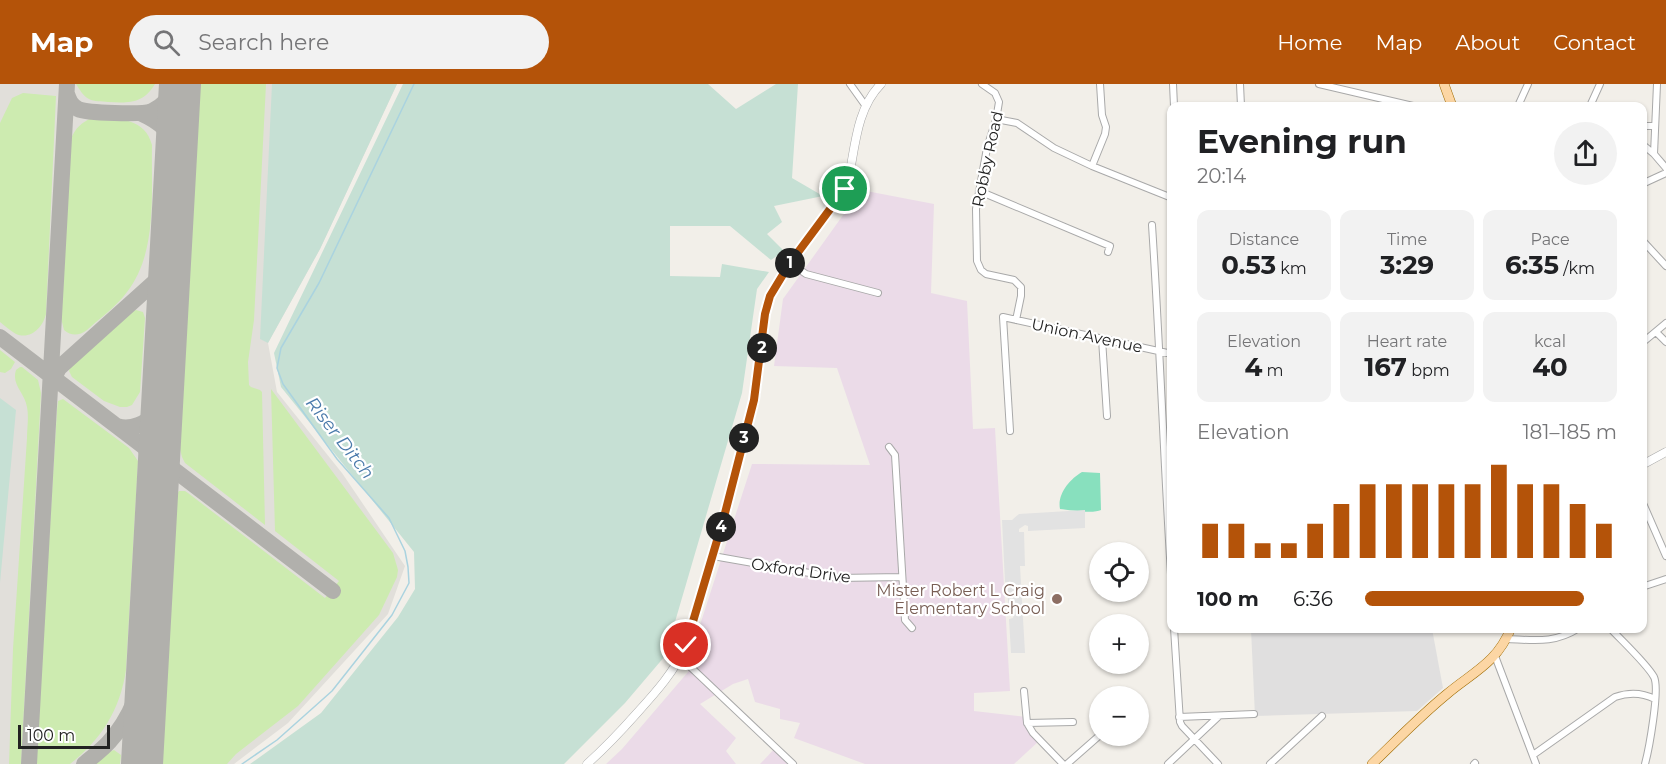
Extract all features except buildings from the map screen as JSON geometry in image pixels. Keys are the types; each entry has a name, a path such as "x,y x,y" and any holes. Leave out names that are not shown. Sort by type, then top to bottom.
{"main road":[{"path":"1444,84 1451,102"},
{"path":"1372,764 1441,699 1495,656 1508,633"}],"street":[{"path":"850,84 865,105"},
{"path":"587,764 652,697 681,658 712,556 754,400 767,304 774,287 790,263 849,182 865,105 881,84"},
{"name":"Robby Road","path":"982,84 995,93 999,102 987,148 976,209 976,261 986,274 1014,280 1021,287 1016,320"},
{"path":"1092,166 1106,127 1102,115 1100,84"},
{"path":"1173,84 1174,102"},
{"path":"1240,84 1241,102"},
{"path":"1319,84 1396,102"},
{"path":"1520,102 1528,84"},
{"path":"1592,102 1600,84"},
{"path":"1654,154 1657,84"},
{"path":"996,119 1017,123 1054,148 1167,196"},
{"path":"1647,126 1655,126"},
{"path":"1647,148 1666,168"},
{"path":"1647,182 1666,173"},
{"path":"979,191 1110,246 1108,252"},
{"path":"1152,225 1167,515"},
{"path":"1647,245 1666,266"},
{"path":"790,263 806,274 878,293"},
{"name":"Union Avenue","path":"1010,431 1003,317 1167,353"},
{"path":"1647,340 1666,323"},
{"path":"1656,332 1666,342"},
{"path":"1102,339 1107,416"},
{"path":"889,447 895,455 905,620 912,627"},
{"path":"1647,462 1666,452"},
{"path":"1647,512 1666,556"},
{"name":"Oxford Drive","path":"712,556 838,578 902,577"},
{"path":"1647,585 1666,579"},
{"path":"1174,633 1179,717 1182,726 1218,764"},
{"path":"1506,639 1552,640 1571,633"},
{"path":"1615,633 1653,674 1656,688 1645,764"},
{"path":"1495,656 1536,764"},
{"path":"681,658 793,764"},
{"path":"1024,691 1027,723 1033,733 1065,764 1089,744"},
{"path":"1533,754 1622,694 1638,693 1655,699"},
{"path":"1179,717 1254,714"},
{"path":"1168,764 1219,715"},
{"path":"1270,764 1322,716"},
{"path":"1027,723 1073,722"}],"shaded area":[{"path":"0,84 397,84 320,249 268,343 277,392 342,473 405,566 388,614 288,723 234,764 0,764"},
{"path":"861,190 934,204 931,293 967,301 973,429 995,428 1010,691 974,693 974,711 1026,717 1040,740 1014,764 865,764 794,738 800,723 780,719 780,709 755,702 748,679 733,684 700,704 736,738 726,751 736,764 606,764 622,749 688,672 699,628 752,464 870,465 837,368 774,366 783,299"},
{"path":"1085,510 1085,528 1028,531 1028,526 1025,525 1019,529 1019,532 1024,532 1025,566 1020,566 1025,653 1011,653 1009,619 1014,615 1009,614 1007,587 1012,587 1012,583 1005,582 1002,520 1012,520 1019,514"},
{"path":"1251,633 1433,633 1443,688 1417,711 1255,716"},
{"path":"777,746 796,764 760,764"}],"green space":[{"path":"76,84 155,84 140,99 123,102 91,100 83,95"},
{"path":"200,84 266,84 254,320 248,362 249,385 262,392 265,525 185,463 180,449"},
{"path":"272,84 397,84 320,249 268,343 260,339"},
{"path":"403,84 708,84 736,109 776,84 798,84 792,178 823,196 774,206 782,222 767,234 784,251 771,260 730,226 670,226 670,276 720,277 722,264 769,272 757,289 742,393 665,656 625,703 564,764 250,764 321,713 398,617 415,589 414,552 281,387 274,353"},
{"path":"23,93 56,96 46,314 39,328 27,335 16,334 0,322 0,123 12,98"},
{"path":"92,118 128,121 143,129 148,136 152,145 151,222 144,259 127,292 87,330 75,334 64,330 61,318 71,139 79,126"},
{"path":"136,310 143,312 145,318 140,392 132,405 120,407 104,401 72,377 69,371"},
{"path":"0,350 15,362 5,373 0,372"},
{"path":"20,367 38,380 41,393 21,764 9,764 13,649 28,419 26,402 15,380 16,370"},
{"path":"271,389 393,553 398,570 397,577 379,615 298,706 236,754 227,764 162,764 177,494 179,491 188,493 325,598 339,581 275,531"},
{"path":"0,398 16,410 0,583"},
{"path":"63,399 129,448 138,461 126,670 114,711 91,745 70,764 37,764 57,410 58,401"},
{"path":"1082,472 1100,473 1101,510 1087,512 1060,509 1062,493"},
{"path":"114,750 121,755 120,764 95,764 109,752"}],"waterway":[{"name":"Riser Ditch","path":"242,764 277,740 332,691 392,615 409,583 405,551 389,518 337,459 283,384 277,368 281,348 319,283 414,84"}],"taxiway":[{"path":"29,764 67,84"},
{"path":"67,94 78,109 92,112 138,113 156,109 170,96 177,84"},
{"path":"142,114 164,128 176,152"},
{"path":"52,382 59,368 169,269"},
{"path":"0,337 333,591"},
{"path":"117,426 133,427 148,420 156,412 163,393"},
{"path":"146,450 153,462 157,484"},
{"path":"84,764 106,745 130,712 139,690 148,655"}],"runway":[{"path":"142,764 180,84"}],"place":[{"name":"Mister Robert L Craig Elementary School","path":"1057,599"}],"route":[{"path":"686,645 724,517 758,384 767,304 774,287 790,263 845,189"}]}
